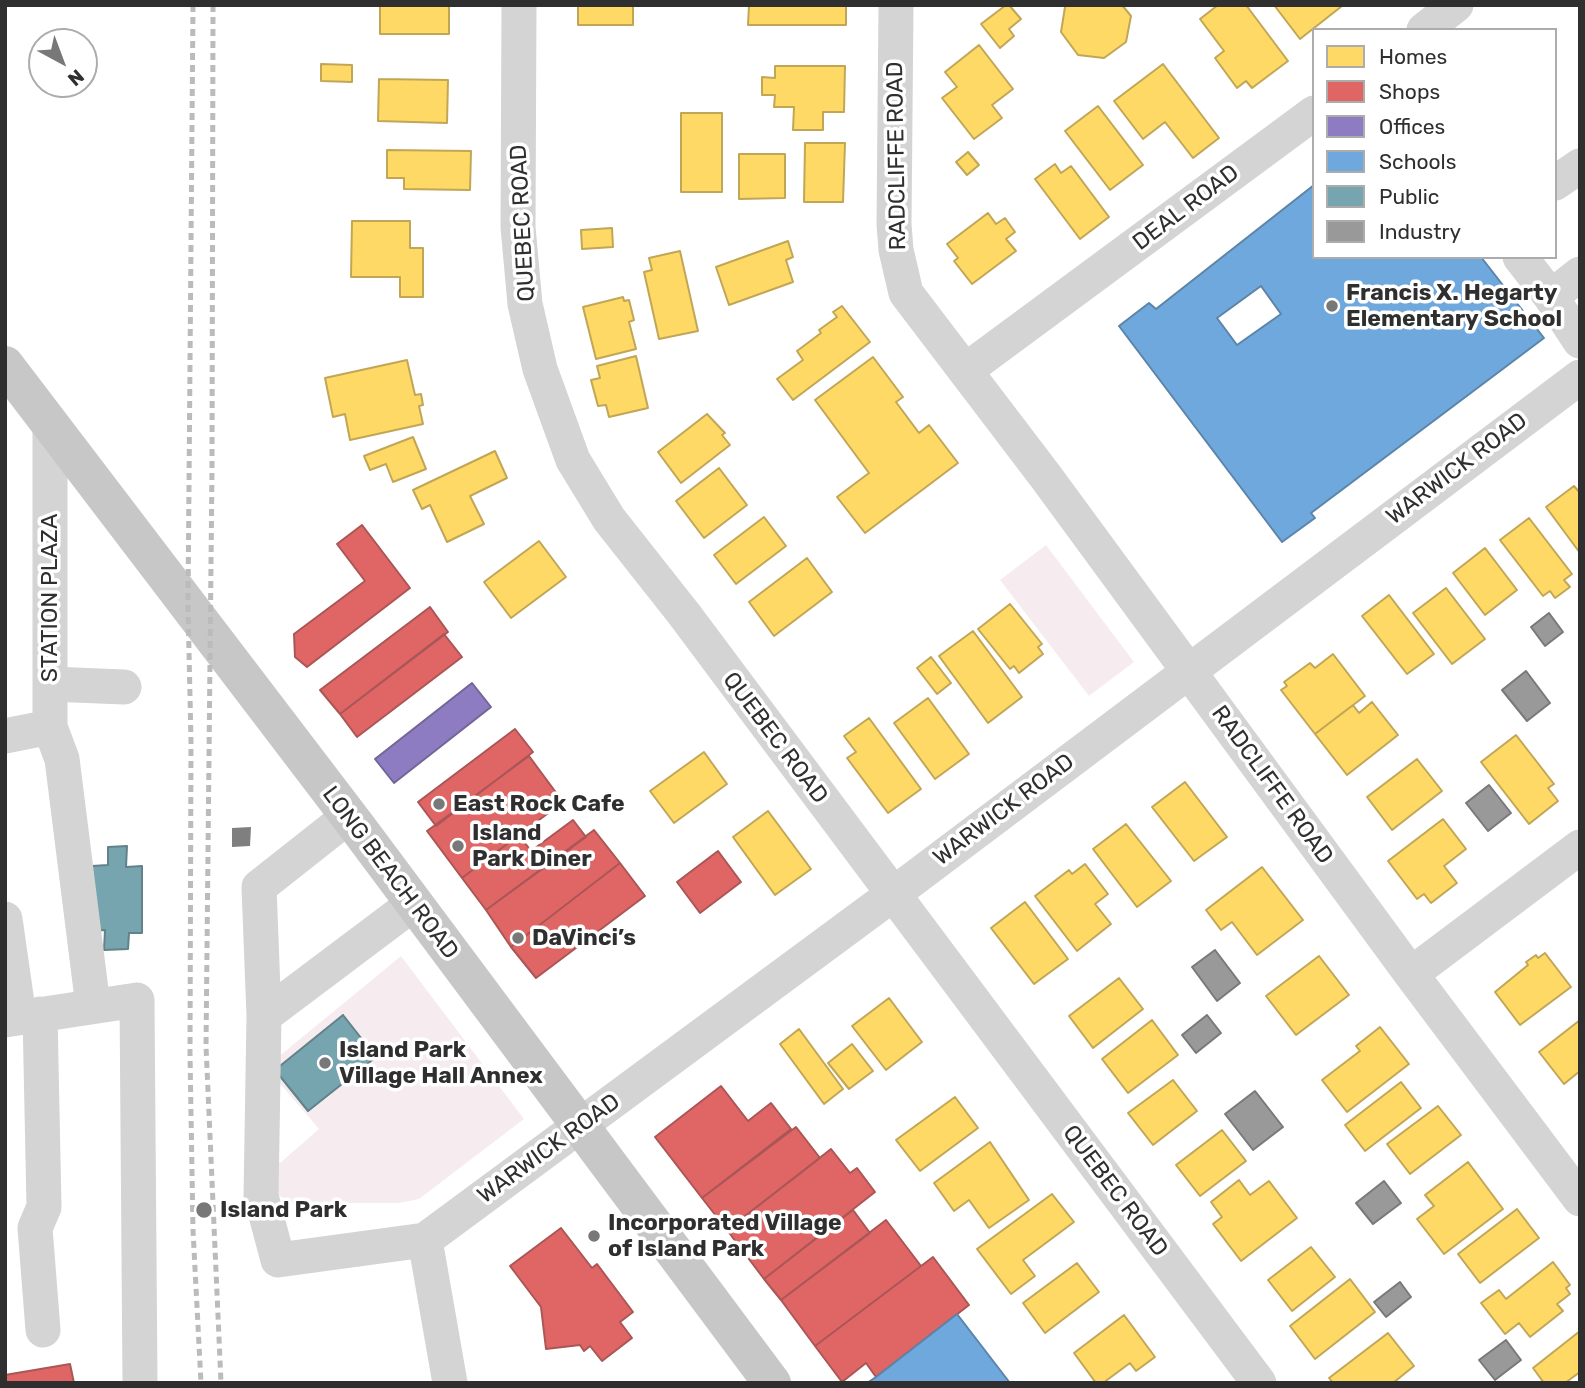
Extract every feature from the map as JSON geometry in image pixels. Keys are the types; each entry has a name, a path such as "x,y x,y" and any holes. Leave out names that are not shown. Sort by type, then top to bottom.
{"main road":[{"name":"LONG BEACH ROAD","path":"5,365 349,816 772,1383"}],"street":[{"name":"QUEBEC ROAD","path":"519,5 518,227 525,304 540,369 573,460 609,519 684,614 1259,1383"},
{"name":"RADCLIFFE ROAD","path":"896,5 896,250 906,293 966,370 1580,1199"},
{"path":"1427,28 1456,5"},
{"name":"DEAL ROAD","path":"966,370 1312,114"},
{"path":"1557,182 1580,166"},
{"path":"1522,259 1580,341"},
{"path":"1550,297 1580,274"},
{"name":"WARWICK ROAD","path":"425,1240 892,895 1580,376"},
{"name":"STATION PLAZA","path":"50,424 50,727"},
{"path":"50,684 124,687"},
{"path":"5,736 50,727 62,759 93,1006"},
{"path":"349,816 259,887 264,1016 261,1196 278,1260 425,1240 450,1383"},
{"path":"1411,974 1580,846"},
{"path":"264,1016 413,904"},
{"path":"5,919 22,1017 44,1207 35,1228 43,1330"},
{"path":"22,1017 137,1000 140,1383"}],"shaded area":[{"path":"1046,545 1134,662 1089,696 1000,580"},
{"path":"401,956 524,1119 419,1199 400,1203 293,1203 264,1188 266,1148 280,1163 319,1129 266,1067"}],"building: Homes":[{"path":"380,5 449,5 449,34 380,34"},
{"path":"578,5 633,5 633,25 578,25"},
{"path":"749,5 846,5 846,25 748,25"},
{"path":"1006,5 1021,19 1009,29 1014,36 1000,48 981,24"},
{"path":"1067,5 1122,5 1131,16 1126,42 1104,58 1078,55 1061,32"},
{"path":"1218,5 1246,5 1288,61 1252,88 1246,81 1237,88 1215,58 1224,51 1200,19"},
{"path":"1274,5 1342,6 1312,28 1300,39"},
{"path":"979,45 1013,89 992,105 1002,118 974,139 942,98 957,87 945,72"},
{"path":"321,64 352,65 352,82 321,81"},
{"path":"1163,64 1219,138 1193,158 1165,122 1143,139 1114,101"},
{"path":"775,66 845,66 844,112 823,112 823,130 793,130 794,107 774,107 775,95 762,95 762,77 775,78"},
{"path":"379,79 448,80 447,123 378,121"},
{"path":"1098,106 1143,165 1110,190 1065,131"},
{"path":"681,113 722,113 722,192 681,192"},
{"path":"805,143 845,143 843,202 804,202"},
{"path":"387,150 471,151 470,190 404,189 404,178 387,178"},
{"path":"968,152 979,165 967,175 956,162"},
{"path":"739,154 785,154 785,198 739,199"},
{"path":"1055,164 1061,173 1071,166 1109,217 1080,239 1035,179"},
{"path":"988,213 996,224 1005,218 1015,232 1006,239 1016,251 972,284 954,261 958,258 947,244"},
{"path":"352,221 410,221 410,248 423,248 423,297 400,297 400,277 351,277"},
{"path":"612,228 613,247 582,249 581,230"},
{"path":"788,241 793,257 786,260 793,282 729,305 716,267"},
{"path":"680,251 698,331 659,339 644,272 652,270 649,258"},
{"path":"623,297 624,301 629,300 634,320 629,322 636,349 596,359 583,307"},
{"path":"842,306 870,342 793,400 777,379 803,360 797,351 837,317 833,312"},
{"path":"636,356 648,408 609,417 606,405 598,406 591,380 600,378 597,366"},
{"path":"873,357 903,397 896,402 919,433 929,425 958,463 865,533 837,497 869,473 815,400"},
{"path":"407,360 415,395 421,394 423,405 419,406 423,424 350,440 345,414 333,417 325,378"},
{"path":"707,414 725,433 722,435 730,445 681,483 658,452"},
{"path":"413,437 426,469 393,482 386,464 370,470 364,456"},
{"path":"495,451 507,478 470,496 484,524 447,542 430,505 422,509 413,490"},
{"path":"719,468 747,505 704,538 676,501"},
{"path":"1574,486 1580,493 1580,553 1546,507"},
{"path":"764,517 786,546 736,584 714,555"},
{"path":"1529,518 1572,574 1564,580 1570,587 1555,598 1550,591 1543,596 1500,540"},
{"path":"539,541 566,577 511,618 484,582"},
{"path":"1485,548 1517,590 1485,615 1453,573"},
{"path":"807,558 832,592 774,636 749,602"},
{"path":"1446,588 1485,639 1452,664 1413,613"},
{"path":"1389,595 1434,654 1407,674 1362,616"},
{"path":"1010,604 1042,644 1038,647 1043,654 1019,673 1014,666 1010,669 978,629"},
{"path":"973,631 1022,697 988,723 939,656"},
{"path":"1333,654 1365,696 1315,734 1281,690 1287,686 1284,682 1310,663 1315,668"},
{"path":"931,657 951,683 937,694 917,668"},
{"path":"928,698 969,754 935,779 894,723"},
{"path":"1372,702 1398,735 1347,775 1315,734 1353,705 1359,713"},
{"path":"869,718 921,789 888,813 847,758 856,752 844,736"},
{"path":"1516,735 1554,784 1548,788 1558,801 1529,824 1481,762"},
{"path":"704,752 727,784 674,823 650,791"},
{"path":"1417,759 1442,791 1392,830 1367,797"},
{"path":"1185,782 1227,837 1194,861 1152,807"},
{"path":"768,811 811,869 775,895 733,837"},
{"path":"1443,819 1466,849 1444,866 1457,883 1431,903 1424,894 1417,899 1388,861"},
{"path":"1126,824 1171,881 1137,907 1093,849"},
{"path":"1085,864 1108,894 1095,904 1111,924 1077,951 1035,896 1069,870 1072,874"},
{"path":"1262,867 1303,920 1257,955 1232,922 1221,930 1206,910"},
{"path":"1025,902 1068,959 1034,984 991,928"},
{"path":"1545,953 1571,987 1520,1025 1495,992 1528,965 1526,962"},
{"path":"1319,956 1349,995 1296,1035 1266,996"},
{"path":"1119,978 1143,1009 1093,1048 1069,1016"},
{"path":"889,998 922,1042 886,1070 852,1026"},
{"path":"1152,1020 1178,1055 1128,1093 1102,1059"},
{"path":"1580,1020 1580,1071 1564,1084 1539,1052"},
{"path":"1380,1027 1409,1064 1347,1112 1322,1080 1360,1051 1356,1046"},
{"path":"799,1029 843,1089 824,1104 780,1044"},
{"path":"852,1044 873,1071 849,1089 828,1063"},
{"path":"1173,1080 1197,1111 1153,1145 1128,1113"},
{"path":"1401,1082 1421,1108 1365,1151 1345,1125"},
{"path":"955,1097 978,1128 920,1171 896,1140"},
{"path":"1438,1106 1461,1135 1410,1174 1387,1144"},
{"path":"1222,1130 1246,1161 1200,1196 1176,1165"},
{"path":"990,1142 1029,1200 989,1228 969,1200 954,1211 934,1183"},
{"path":"1468,1162 1503,1209 1444,1254 1417,1219 1434,1206 1425,1195"},
{"path":"1239,1180 1250,1195 1269,1181 1297,1218 1241,1261 1213,1224 1222,1217 1211,1202"},
{"path":"1052,1194 1074,1222 1023,1260 1035,1276 1011,1294 977,1249"},
{"path":"1517,1209 1539,1238 1480,1283 1458,1254"},
{"path":"1311,1247 1335,1277 1292,1311 1268,1280"},
{"path":"1553,1262 1570,1285 1566,1288 1570,1294 1557,1304 1563,1311 1530,1337 1519,1323 1505,1334 1481,1303 1499,1290 1506,1299"},
{"path":"1077,1263 1099,1292 1045,1333 1023,1303"},
{"path":"1350,1279 1375,1312 1315,1359 1290,1326"},
{"path":"1124,1315 1155,1357 1136,1371 1130,1363 1103,1383 1096,1383 1074,1353"},
{"path":"1580,1331 1580,1372 1565,1383 1544,1383 1533,1368"},
{"path":"1388,1333 1414,1366 1393,1383 1333,1383 1329,1378"}],"building: Shops":[{"path":"362,525 410,588 307,667 295,657 294,634 365,581 337,544"},
{"path":"430,607 448,632 340,714 320,690"},
{"path":"444,634 462,657 357,737 340,714"},
{"path":"515,729 533,752 436,826 418,802"},
{"path":"529,756 563,802 462,878 427,831"},
{"path":"573,820 586,837 486,910 462,878 519,835 531,851"},
{"path":"594,830 620,863 511,947 486,910"},
{"path":"718,851 741,882 700,913 677,882"},
{"path":"620,863 645,896 536,978 511,947"},
{"path":"721,1086 748,1121 771,1103 791,1129 702,1198 655,1137"},
{"path":"796,1127 820,1158 727,1230 702,1198"},
{"path":"831,1149 850,1173 857,1168 875,1192 764,1279 727,1230"},
{"path":"853,1210 870,1233 781,1300 764,1279"},
{"path":"886,1220 921,1266 815,1346 781,1300"},
{"path":"561,1228 592,1268 597,1264 633,1312 620,1322 632,1338 602,1361 590,1346 584,1351 580,1345 546,1349 541,1307 510,1266"},
{"path":"933,1257 969,1305 876,1377 866,1363 842,1382 815,1346"},
{"path":"70,1364 74,1383 5,1383 5,1375"}],"building: Offices":[{"path":"472,683 491,707 394,783 375,759"}],"building: Schools":[{"path":"1312,187 1312,259 1483,259 1544,338 1311,513 1315,518 1282,542 1119,326 1149,303 1156,309","holes":["1261,286 1281,314 1237,345 1217,318"]},
{"path":"957,1314 1010,1383 867,1383 876,1377"}],"building: Public":[{"path":"127,846 126,867 142,866 142,933 129,933 128,949 104,950 105,930 92,931 92,866 108,865 108,847"},
{"name":"Island Park Village Hall Annex","path":"343,1015 376,1057 308,1111 275,1070"}],"building: Industry":[{"path":"1549,613 1563,632 1545,646 1531,627"},
{"path":"1526,671 1550,703 1527,721 1502,690"},
{"path":"1489,785 1511,813 1488,831 1466,803"},
{"path":"1215,950 1240,983 1217,1001 1192,967"},
{"path":"1207,1015 1221,1033 1196,1053 1182,1035"},
{"path":"1255,1091 1283,1127 1253,1150 1225,1114"},
{"path":"1384,1181 1401,1203 1373,1224 1356,1203"},
{"path":"1400,1282 1411,1297 1386,1317 1374,1302"},
{"path":"1506,1340 1521,1360 1495,1380 1479,1360"}],"building: Other":[{"path":"251,827 250,846 232,847 232,828"}],"railway":[{"path":"193,5 188,605 191,742 190,1054 193,1230 201,1383"},
{"path":"213,5 212,468 206,1046 221,1383"}],"place":[{"name":"Francis X. Hegarty Elementary School","path":"1332,306"},
{"name":"East Rock Cafe","path":"439,804"},
{"name":"Island Park Diner","path":"458,846"},
{"name":"DaVinci’s","path":"518,938"},
{"name":"Island Park Village Hall Annex","path":"325,1063"},
{"name":"Island Park","path":"204,1210"},
{"name":"Incorporated Village of Island Park","path":"594,1236"}]}
